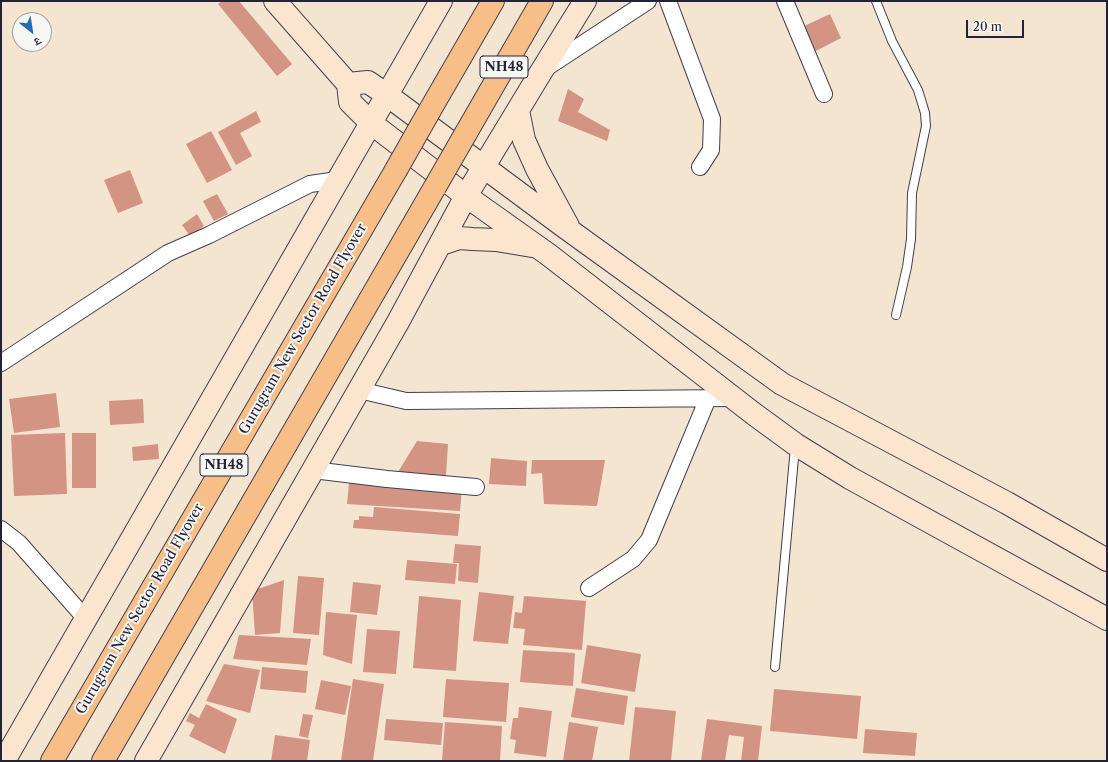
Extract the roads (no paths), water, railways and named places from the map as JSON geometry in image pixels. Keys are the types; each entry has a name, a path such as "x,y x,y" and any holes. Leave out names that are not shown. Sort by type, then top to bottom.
{"highway":[{"name":"Gurugram New Sector Road Flyover","path":"52,761 493,1"},
{"name":"NH48","path":"103,761 542,1"}],"street":[{"path":"275,1 348,84 350,102 371,123 466,196 539,248 732,398 795,444 850,478 1107,619"},
{"path":"4,761 441,1"},
{"path":"146,761 359,390 441,244 466,196 585,1"},
{"path":"541,72 648,1"},
{"path":"668,1 712,119 711,150 700,167"},
{"path":"785,1 824,94"},
{"path":"348,84 368,82 387,95 571,232 782,384 1007,503 1107,560"},
{"path":"518,110 524,140 537,169 571,232"},
{"path":"1,363 168,253 209,235 310,184 338,180"},
{"path":"441,244 459,238 496,240 539,248"},
{"path":"359,390 406,401 732,398"},
{"path":"589,588 633,559 649,540 708,398"},
{"path":"313,470 387,479 476,487"},
{"path":"1,529 19,543 86,619"}],"lane":[{"path":"876,1 892,41 918,90 925,113 926,126 912,193 911,239 907,267 896,315"},
{"path":"775,667 795,444"}]}
